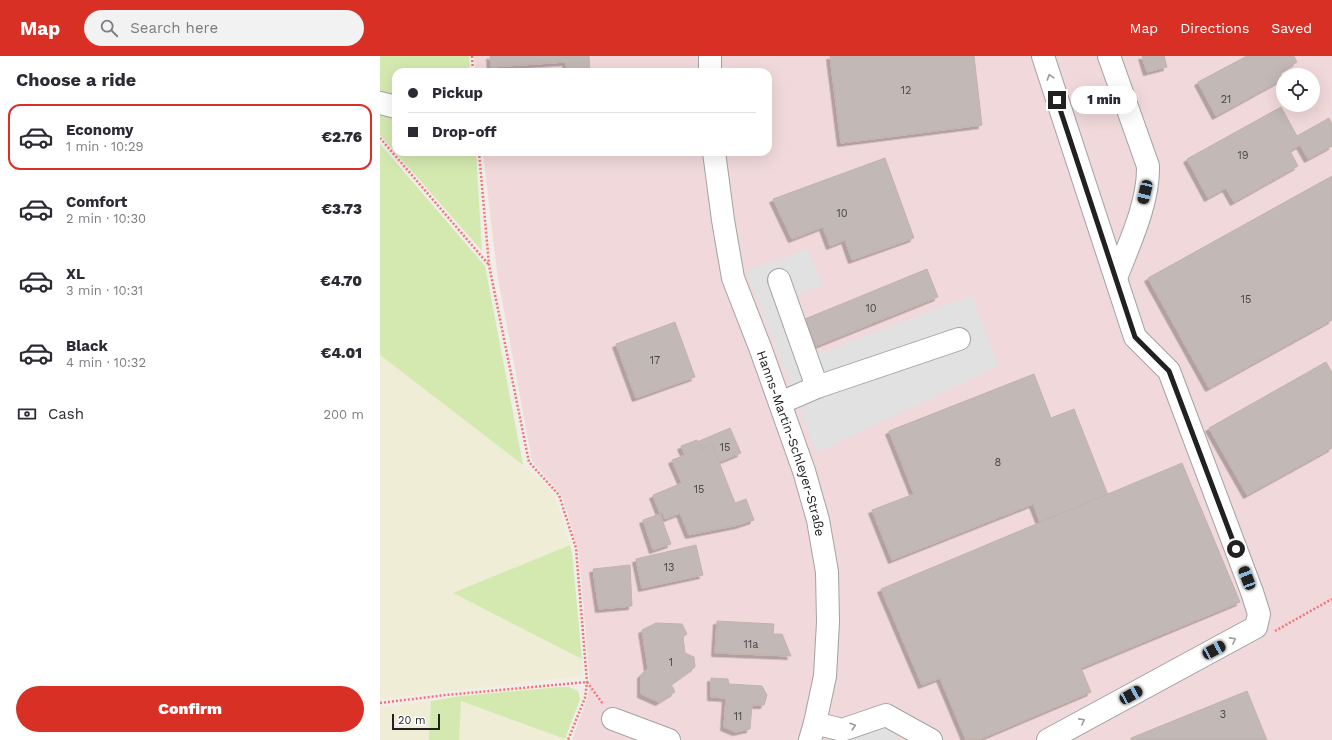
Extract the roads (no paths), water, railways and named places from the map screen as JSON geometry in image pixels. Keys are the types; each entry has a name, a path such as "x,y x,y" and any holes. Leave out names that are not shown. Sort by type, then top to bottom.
{"street":[{"path":"710,56 710,68"},
{"path":"1043,56 1135,337 1169,371 1259,614 1256,627 1048,740"},
{"path":"1109,56 1148,166 1148,177 1138,220 1116,278"},
{"path":"380,103 392,106"},
{"name":"Hanns-Martin-Schleyer-Straße","path":"715,156 723,220 733,278 761,350 804,471 818,520 828,572 828,622 825,676 813,732"},
{"path":"779,280 818,387"},
{"path":"780,403 818,387 959,339"},
{"path":"813,732 842,730 886,715 931,740"},
{"path":"613,719 668,740"}]}
